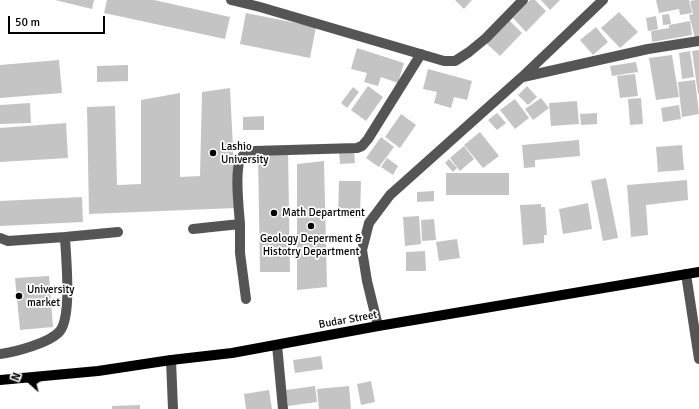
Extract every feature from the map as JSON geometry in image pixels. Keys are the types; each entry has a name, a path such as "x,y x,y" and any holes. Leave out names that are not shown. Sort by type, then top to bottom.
{"main road":[{"name":"Budar Street","path":"0,380 98,371 232,353 378,326 699,272"}],"street":[{"path":"231,0 260,7 444,61 455,61 469,52 486,38 523,0"},
{"path":"378,326 367,281 362,250 369,223 390,195 522,77 603,0"},
{"path":"522,77 648,49 699,41"},
{"path":"246,298 240,253 238,170 241,156 247,152 254,151 357,148 362,146 368,139 421,54"},
{"path":"194,229 240,224"},
{"path":"0,238 8,241 118,232"},
{"path":"0,354 30,347 54,337 60,331 64,322 67,303 65,237"},
{"path":"686,274 699,359"},
{"path":"277,345 283,409"},
{"path":"171,360 173,409"}],"building":[{"path":"55,0 94,0 92,9"},
{"path":"107,0 154,0 230,17 225,39 104,13"},
{"path":"455,0 472,0 464,9"},
{"path":"530,0 535,0 546,11 526,32 513,18"},
{"path":"541,0 560,0 550,10"},
{"path":"656,0 689,0 692,13 680,15 679,9 659,13"},
{"path":"699,0 699,37 695,38 689,15 693,14 690,1"},
{"path":"619,12 638,32 620,48 601,28"},
{"path":"246,13 316,27 310,58 240,44"},
{"path":"669,14 671,24 663,25 662,15"},
{"path":"656,16 658,29 648,31 646,18"},
{"path":"509,20 522,33 500,56 486,43"},
{"path":"690,21 692,35 652,42 651,31 669,28 669,25"},
{"path":"596,27 608,42 593,55 580,40"},
{"path":"357,48 404,63 398,83 381,77 378,86 364,82 367,73 351,69"},
{"path":"699,50 699,94 698,94 692,51"},
{"path":"690,51 694,77 682,79 679,53"},
{"path":"672,55 679,97 656,100 649,58"},
{"path":"59,60 62,93 0,98 0,65"},
{"path":"636,62 638,72 612,76 610,66"},
{"path":"128,65 128,81 97,82 97,66"},
{"path":"428,69 472,81 467,100 454,97 451,108 434,103 437,92 423,89"},
{"path":"635,74 638,96 620,98 617,76"},
{"path":"695,80 699,114 682,117 678,82"},
{"path":"368,86 383,97 366,121 351,110"},
{"path":"527,86 537,97 528,105 518,95"},
{"path":"353,87 359,92 347,108 341,103"},
{"name":"Lashio University","path":"230,88 236,208 89,214 87,107 115,106 117,185 141,184 141,100 180,93 180,177 200,176 202,92"},
{"path":"541,98 549,108 533,120 525,109"},
{"path":"641,98 643,124 630,125 628,99"},
{"path":"515,99 529,118 515,129 500,110"},
{"path":"577,101 579,124 551,126 549,103"},
{"path":"30,103 31,123 0,124 0,105"},
{"path":"679,105 681,119 663,122 661,108"},
{"path":"497,113 506,123 497,130 488,120"},
{"path":"597,113 597,124 581,125 580,114"},
{"path":"401,114 416,125 400,148 385,137"},
{"path":"264,116 264,130 243,130 243,117"},
{"path":"66,123 68,158 0,162 0,128"},
{"path":"480,132 499,156 483,168 464,145"},
{"path":"381,137 394,147 379,167 366,158"},
{"path":"579,140 580,156 535,160 535,167 524,168 522,145"},
{"path":"682,145 684,170 658,172 656,147"},
{"path":"464,146 474,159 460,171 450,158"},
{"name":"Math Department","path":"288,150 290,272 260,272 258,153"},
{"path":"354,150 355,163 340,164 339,151"},
{"path":"387,158 398,166 393,175 381,167"},
{"path":"449,159 457,168 453,172 445,163"},
{"name":"Geology Deperment & Histotry Department","path":"324,161 327,287 297,290 297,164"},
{"path":"446,173 509,173 509,195 446,195"},
{"path":"606,178 618,238 603,241 591,181"},
{"path":"687,180 688,200 646,205 648,235 631,237 627,185"},
{"path":"339,181 361,181 360,218 338,217"},
{"path":"434,191 434,201 417,202 417,192"},
{"path":"82,197 83,222 0,226 0,201"},
{"path":"588,203 592,229 563,234 559,209"},
{"path":"541,204 541,207 545,207 547,235 544,235 544,243 523,245 520,205"},
{"path":"419,216 421,244 405,246 403,217"},
{"path":"434,219 436,240 422,241 421,220"},
{"path":"457,239 460,258 439,261 436,242"},
{"path":"425,251 426,271 406,271 406,252"},
{"path":"49,276 53,327 20,330 15,278"},
{"path":"321,356 323,369 295,373 293,360"},
{"path":"371,381 375,402 361,405 357,384"},
{"path":"315,386 317,402 288,406 286,390"},
{"path":"349,386 351,409 319,409 317,389"},
{"path":"269,390 272,409 246,409 244,394"},
{"path":"140,405 140,409 112,409 112,406"}],"place":[{"name":"Lashio University","path":"213,153"},
{"name":"Math Department","path":"274,213"},
{"name":"Geology Deperment & Histotry Department","path":"311,226"},
{"name":"University market","path":"19,296"}]}
